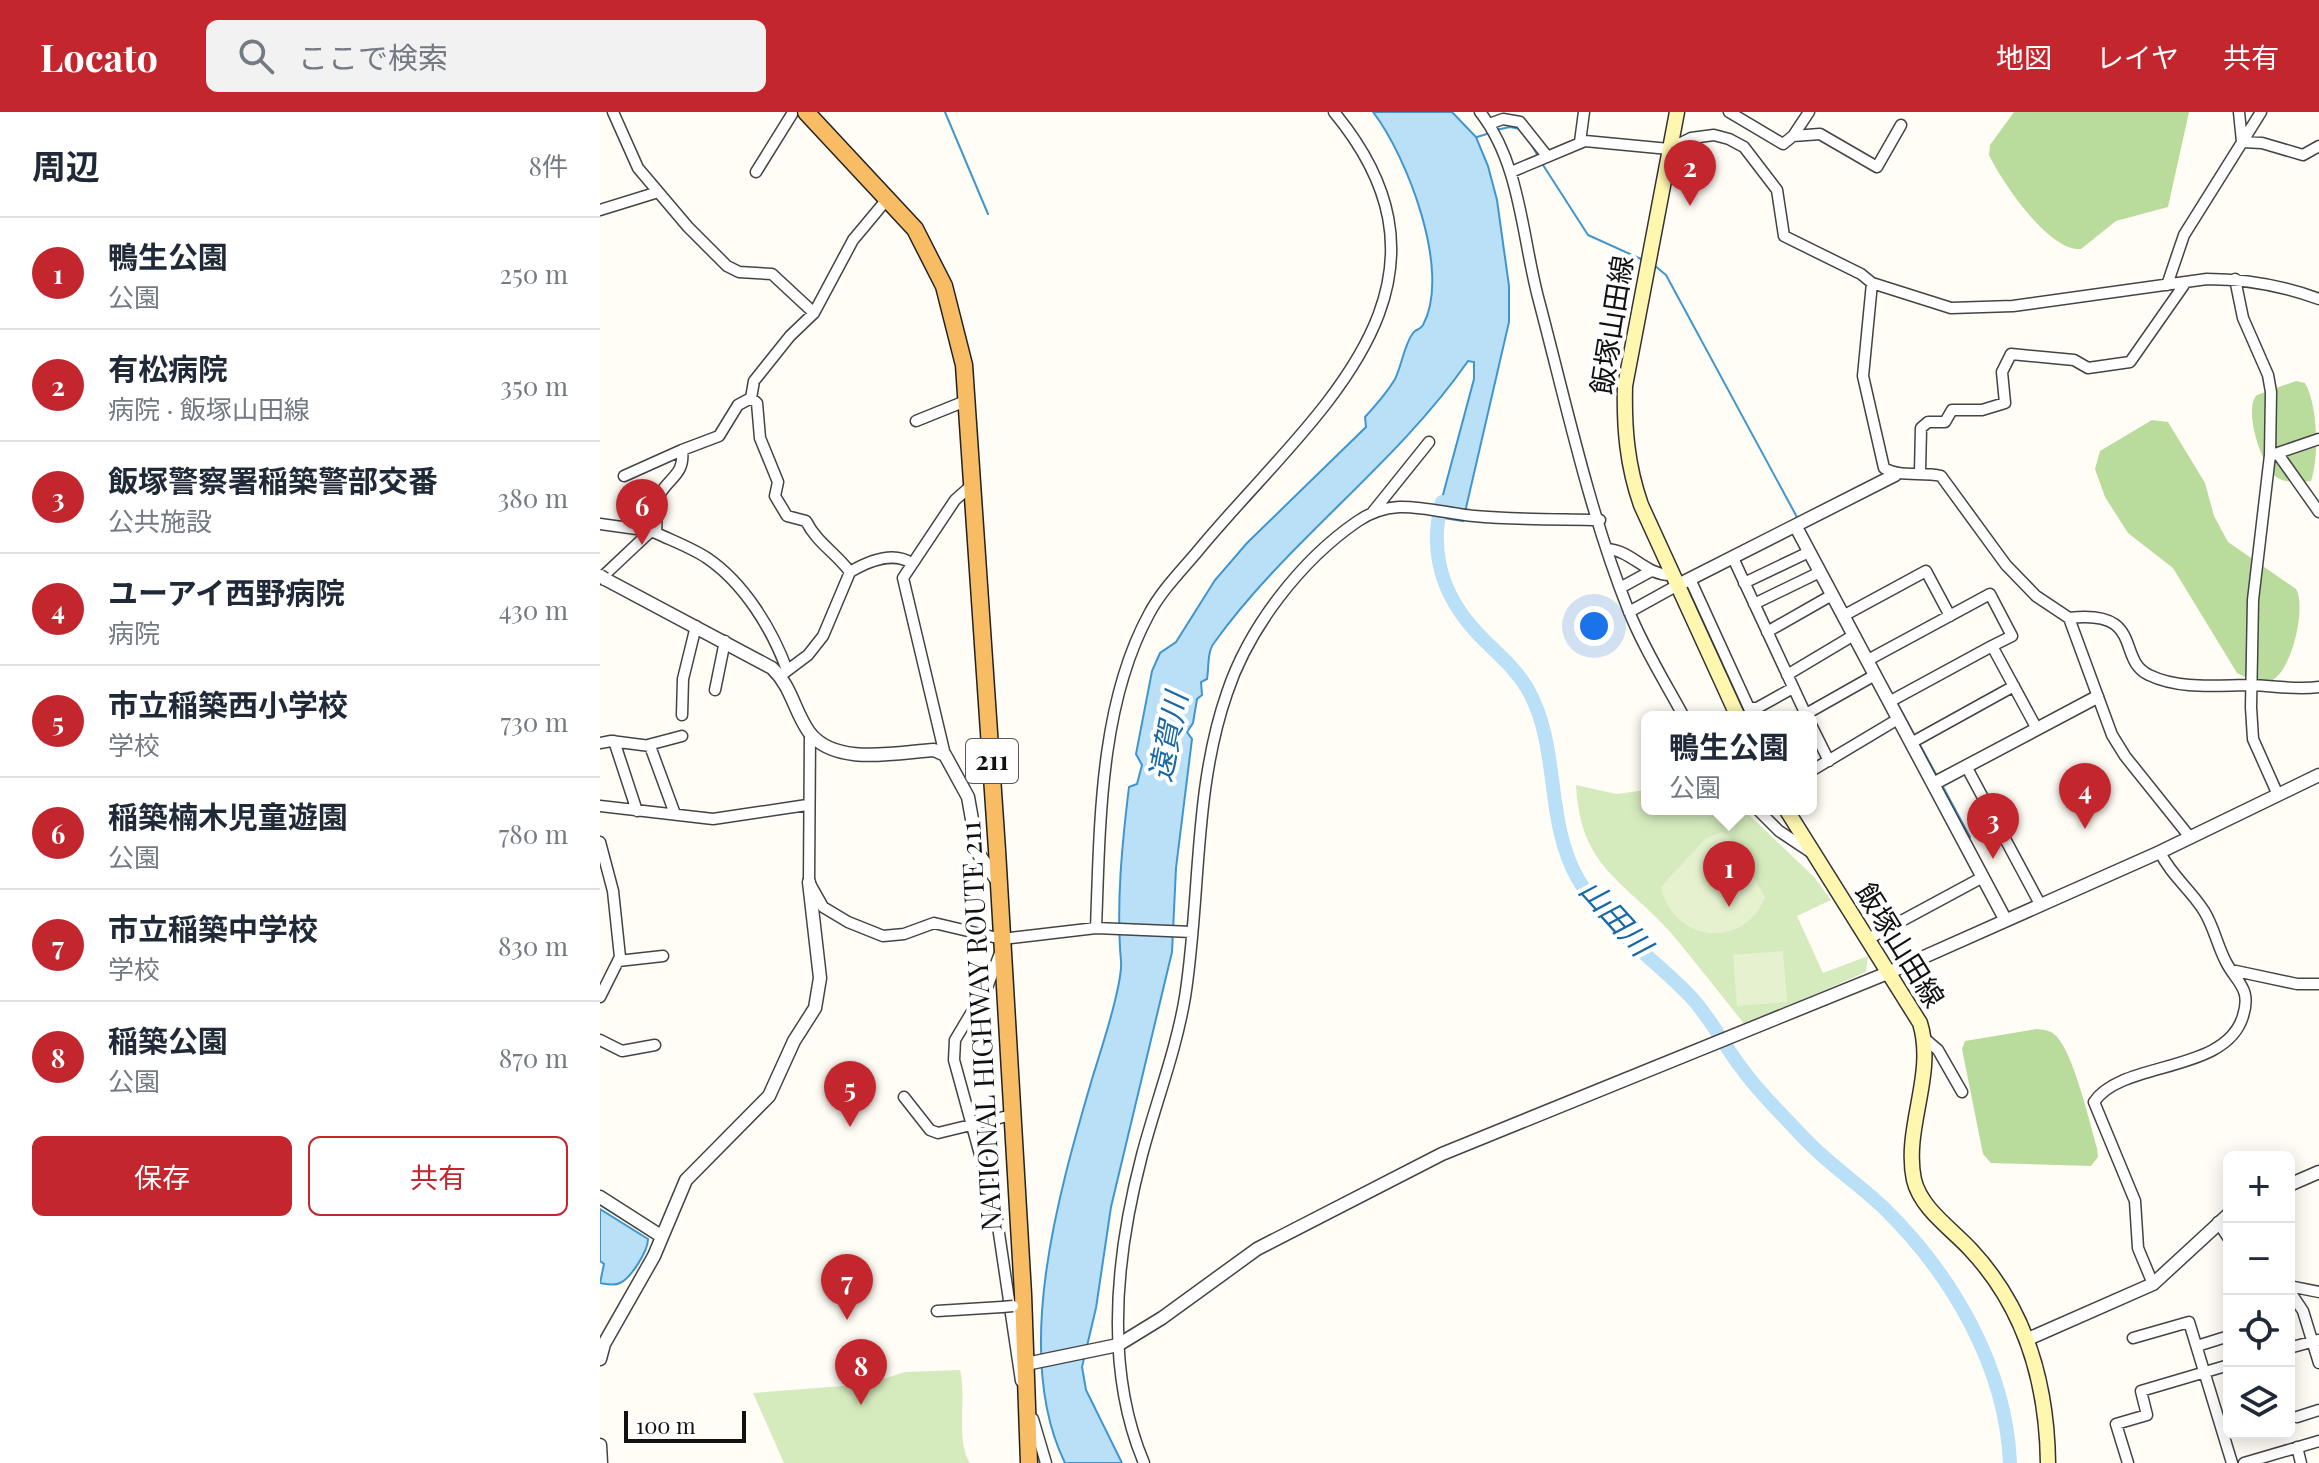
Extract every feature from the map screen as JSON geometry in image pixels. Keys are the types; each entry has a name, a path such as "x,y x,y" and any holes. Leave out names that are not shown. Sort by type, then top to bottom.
{"highway":[{"name":"NATIONAL HIGHWAY ROUTE 211","path":"801,115 888,198 915,229 944,286 960,341 968,400 1012,1115 1013,1306 1029,1364 1029,1463"}],"main road":[{"name":"飯塚山田線","path":"1677,112 1625,386 1624,426 1629,470 1673,580 1735,711"},
{"name":"飯塚山田線","path":"1789,815 1809,851 1912,1007 1924,1038 1926,1055 1913,1153 1913,1178 1918,1193 1974,1253 2028,1339 2046,1409 2048,1463"}],"street":[{"path":"613,112 638,168 655,193 727,266 739,272 772,274 814,313"},
{"path":"1098,928 1099,846 1111,741 1127,672 1149,613 1253,484 1339,389 1359,361 1380,313 1390,262 1386,209 1370,163 1334,112"},
{"path":"1480,112 1489,124 1511,172 1527,256 1620,588 1629,612 1681,711"},
{"path":"1580,142 1584,112"},
{"path":"1729,112 1783,144 1793,136 1809,112"},
{"path":"2239,112 2242,142"},
{"path":"2167,285 2184,235 2261,112"},
{"path":"756,172 801,115"},
{"path":"1489,124 1503,119 1520,122 1543,158"},
{"path":"1793,136 1820,134 1877,167 1901,125"},
{"path":"1511,172 1590,140 1669,149 1691,138 1714,135 1744,147 1777,190 1784,236 1861,274 1872,283 1930,303 1972,310 2186,282 2235,279 2282,286 2319,299"},
{"path":"2242,142 2262,143 2303,155 2319,146"},
{"path":"600,210 655,193"},
{"path":"751,398 754,381 790,336 814,313 853,240 888,198"},
{"path":"2235,279 2243,318 2268,375 2274,455 2253,600 2251,685 2253,739 2278,795"},
{"path":"1920,472 1924,424 1945,422 1952,410 1982,410 2005,403 2002,372 2011,354 2074,360 2088,368 2130,362 2186,282"},
{"path":"1872,283 1864,390 1880,461 1895,475"},
{"path":"624,476 719,436 738,405 751,398"},
{"path":"751,398 757,403 760,438 777,475 775,496 787,516 806,521 816,540 832,549 850,572"},
{"path":"916,421 968,400"},
{"path":"2274,455 2319,439"},
{"path":"1144,1463 1125,1403 1118,1345 1118,1294 1125,1232 1184,1000 1207,770 1226,694 1246,647 1302,573 1331,543 1372,513 1429,442"},
{"path":"682,450 682,465 676,478 661,493 653,532 602,578 784,673"},
{"path":"2274,455 2319,512"},
{"path":"1607,549 1615,549 1651,571 1673,580 1690,579 1895,475 1920,472 1941,476 2006,565 2036,596 2069,618 2102,617 2115,625 2128,638 2140,670 2151,676 2214,688 2251,685 2296,690 2319,687"},
{"path":"973,484 955,500 934,535 911,563 902,586 945,755 968,797 978,853 998,882"},
{"path":"1372,513 1403,507 1476,516 1600,520"},
{"path":"600,524 653,532 708,559 771,629 784,673 810,733 807,805 809,882 820,978 815,1008 794,1041 769,1096 686,1180 600,1359"},
{"path":"1796,527 2005,919"},
{"path":"1744,583 1809,552"},
{"path":"784,673 808,655 823,636 850,572 879,559 904,558 911,563"},
{"path":"1733,558 1804,711"},
{"path":"1620,588 1651,571"},
{"path":"1843,616 1926,571 1950,616"},
{"path":"1754,604 1820,572"},
{"path":"1690,579 1749,708 1757,708 1793,688"},
{"path":"1629,612 1673,580"},
{"path":"1868,660 1990,594 2012,636 1889,702"},
{"path":"1767,632 1832,595"},
{"path":"2069,618 2097,697 2125,756 2189,836"},
{"path":"682,715 683,679 696,626"},
{"path":"1787,675 1854,635"},
{"path":"715,690 725,641"},
{"path":"1992,646 2037,729"},
{"path":"1817,713 1875,675"},
{"path":"1911,743 2014,686"},
{"path":"1933,784 2097,697"},
{"path":"1817,768 1898,719"},
{"path":"810,733 844,752 934,750 945,755"},
{"path":"600,743 614,741 648,745 682,736"},
{"path":"1817,737 1829,761"},
{"path":"614,741 637,811"},
{"path":"648,745 653,750 675,814"},
{"path":"1966,766 2040,904"},
{"path":"1029,1364 1118,1345 1162,1318 1257,1249 1442,1154 1890,972 2160,852 2319,775"},
{"path":"600,806 731,818 807,805"},
{"path":"1763,815 1786,836 1809,851"},
{"path":"600,842 613,891 619,932 618,961 600,997"},
{"path":"2153,1284 2138,1248 2135,1201 2094,1102 2102,1093 2127,1081 2218,1048 2229,1041 2244,1013 2245,996 2236,971 2225,961 2206,913 2160,852"},
{"path":"1868,939 1983,877"},
{"path":"809,882 823,907 862,929 883,936 904,934 934,923 1002,943 1098,928 1190,932"},
{"path":"1002,943 988,985 955,1040 955,1070 996,1213 1017,1370 1028,1394 1046,1463"},
{"path":"618,961 663,956"},
{"path":"2236,971 2297,984 2319,984"},
{"path":"1924,1038 1938,1050 1962,1092"},
{"path":"600,1040 622,1051 655,1045"},
{"path":"904,1097 930,1130 938,1133 1012,1115"},
{"path":"2295,1182 2319,1172"},
{"path":"600,1197 661,1236"},
{"path":"2028,1339 2153,1284 2223,1218"},
{"path":"2295,1289 2319,1292"},
{"path":"2293,1295 2316,1340 2319,1363"},
{"path":"937,1311 1013,1306"},
{"path":"2133,1338 2189,1322 2232,1463"},
{"path":"2295,1346 2316,1340"},
{"path":"2197,1346 2223,1341"},
{"path":"2128,1463 2116,1424 2147,1415 2141,1391 2223,1367"},
{"path":"2297,1417 2319,1410"},
{"path":"2244,1463 2267,1460 2319,1441"},
{"path":"600,1445 601,1463"},
{"path":"2297,1447 2301,1463"}],"green space":[{"path":"2014,112 2189,112 2168,207 2116,221 2081,249 2068,247 2055,239 2041,228 2015,197 1989,155 1990,145"},
{"path":"2296,381 2305,383 2313,404 2316,432 2311,481 2288,481 2275,476 2259,449 2253,423 2253,402 2257,395"},
{"path":"2152,420 2168,422 2205,483 2214,516 2228,542 2296,589 2300,611 2295,641 2284,668 2268,682 2237,673 2173,568 2128,533 2105,497 2095,469 2100,451"},
{"path":"1576,785 1616,794 1641,791 1641,815 1749,815 1815,878 1831,900 1797,916 1823,973 1868,956 1866,972 1745,1025 1672,934 1595,854 1579,813"},
{"path":"1722,832 1730,837 1765,897 1755,914 1741,926 1726,932 1709,933 1693,929 1679,919 1668,905 1661,887 1705,839"},
{"path":"1783,951 1787,1002 1737,1006 1733,955"},
{"path":"2037,1029 2055,1035 2062,1043 2074,1071 2097,1148 2098,1157 2091,1166 1991,1163 1983,1154 1962,1049 1965,1041"},
{"path":"960,1370 963,1443 970,1463 784,1463 753,1393 868,1384 905,1372"}],"water":[{"name":"遠賀川","path":"1373,112 1452,112 1476,137 1497,200 1509,286 1509,322 1463,521 1437,517 1474,379 1474,362 1468,361 1439,399 1376,469 1275,570 1212,647 1207,679 1201,682 1202,695 1197,699 1193,723 1187,732 1192,739 1176,868 1172,952 1111,1207 1096,1308 1082,1367 1086,1390 1122,1463 1065,1463 1049,1419 1042,1372 1041,1322 1046,1271 1067,1170 1121,972 1119,897 1124,830 1129,787 1137,784 1142,765 1136,754 1152,671 1160,653 1176,642 1215,580 1247,543 1366,427 1365,417 1395,379 1407,343 1423,325 1431,302 1429,246 1422,215 1399,156"},
{"path":"600,1209 648,1239 638,1264 618,1284 600,1283 604,1264 600,1261"}],"waterway":[{"path":"945,112 988,214"},
{"path":"1496,130 1510,127 1520,129"},
{"path":"1477,137 1490,133"},
{"path":"1531,144 1538,156"},
{"path":"1543,165 1588,235 1641,259"},
{"path":"1654,265 1666,275 1798,519"},
{"name":"山田川","path":"1442,502 1437,549 1444,579 1457,608 1521,678 1538,710 1545,734 1560,832 1578,879 1616,927 1698,1005 1764,1096 1813,1147 1885,1209 1932,1263 1953,1293 1986,1358 1998,1392 2010,1463"},
{"path":"1896,701 1916,738"},
{"path":"1919,743 1937,776"},
{"path":"1942,785 1970,837"}],"place":[{"name":"有松病院","path":"1690,206"},
{"name":"稲築楠木児童遊園","path":"642,545"},
{"name":"ユーアイ西野病院","path":"2085,829"},
{"name":"飯塚警察署稲築警部交番","path":"1993,859"},
{"name":"鴨生公園","path":"1729,907"},
{"name":"市立稲築西小学校","path":"850,1127"},
{"name":"市立稲築中学校","path":"847,1320"},
{"name":"稲築公園","path":"861,1405"}]}
